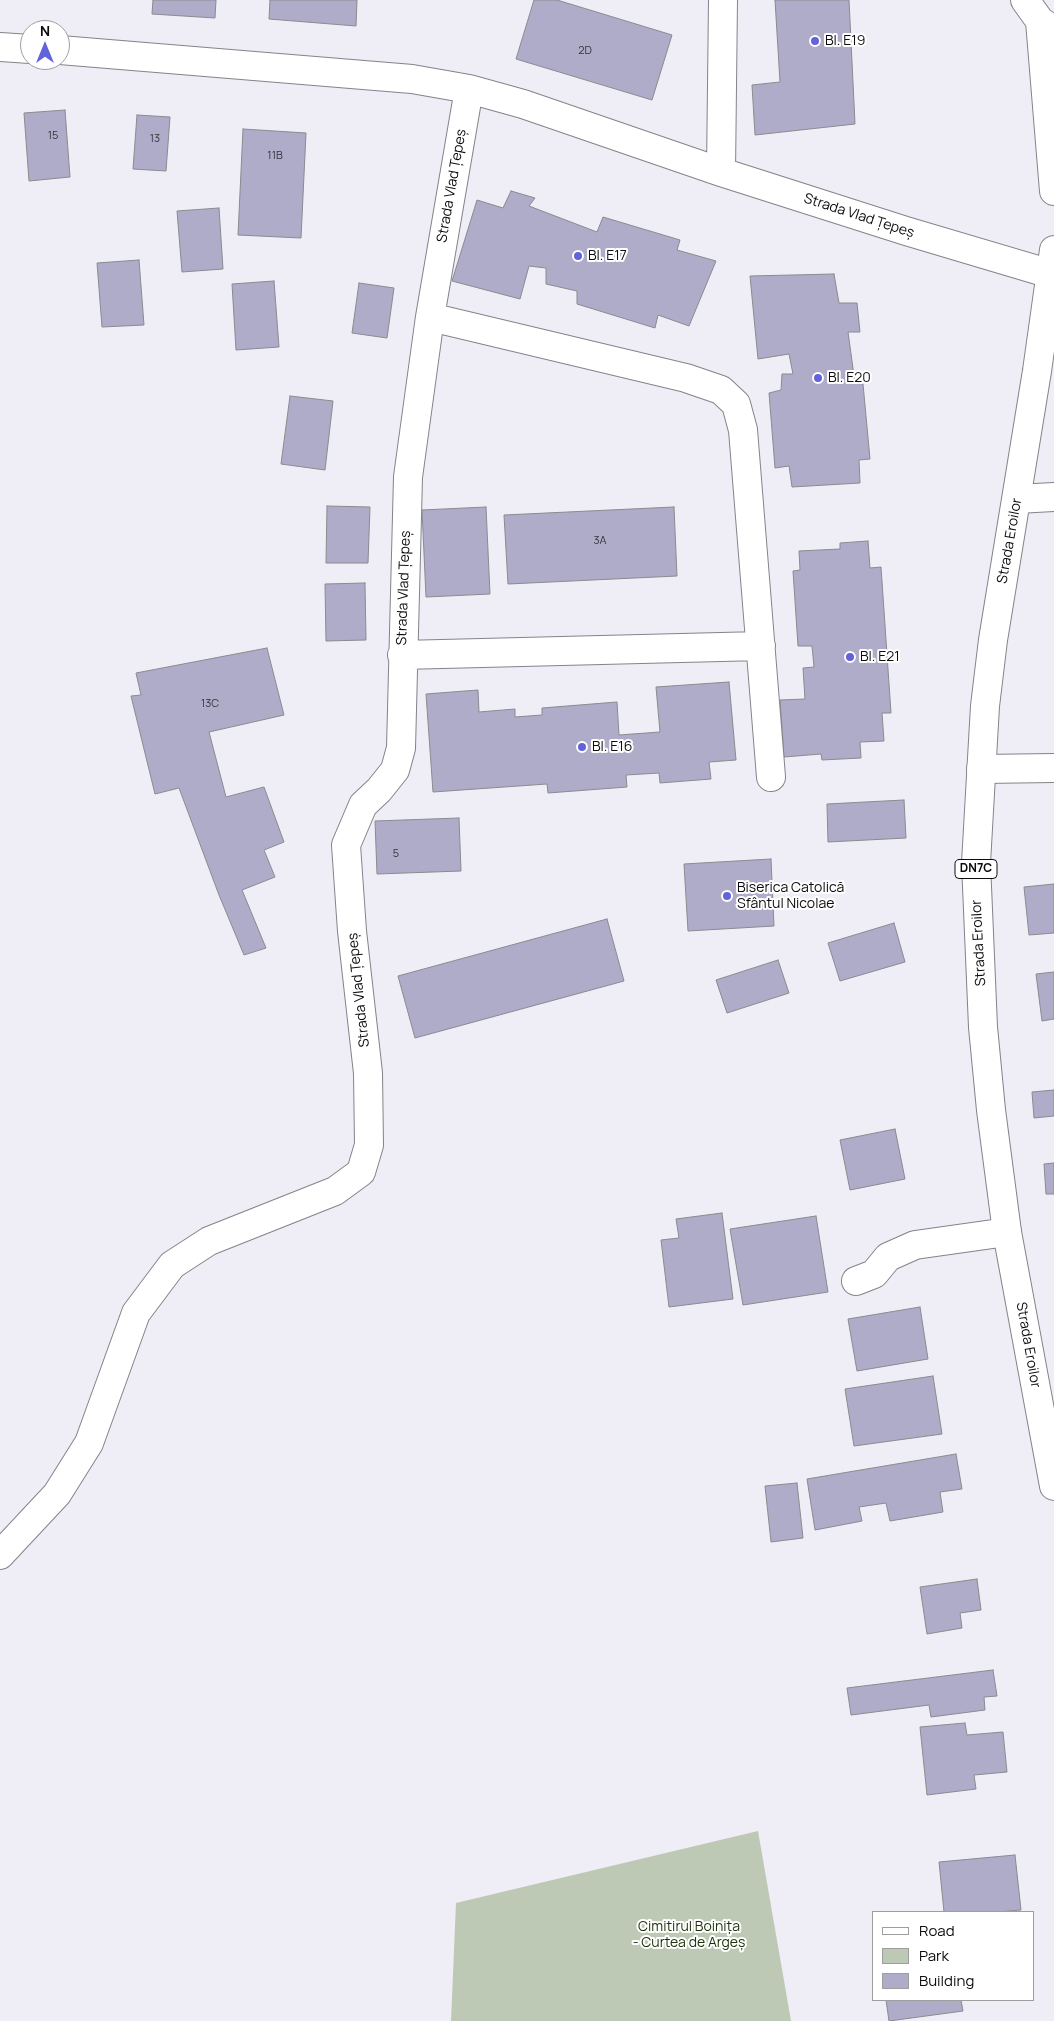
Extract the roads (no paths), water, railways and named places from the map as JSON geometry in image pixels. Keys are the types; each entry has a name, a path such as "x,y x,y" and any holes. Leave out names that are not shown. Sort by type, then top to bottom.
{"street":[{"path":"721,172 722,0"},
{"path":"1040,17 1054,191"},
{"path":"0,47 20,48"},
{"name":"Strada Vlad Țepeș","path":"70,51 412,79 469,90 523,104 721,172 906,231 1052,262"},
{"name":"Strada Vlad Țepeș","path":"0,1555 57,1494 89,1443 136,1313 172,1265 209,1241 335,1191 361,1172 369,1145 368,1073 352,931 346,845 363,805 379,790 395,770 401,748 408,477 430,317 469,90"},
{"name":"Strada Eroilor","path":"1052,262 1017,499 993,640 985,706 976,864 983,1026 991,1110 1007,1232 1054,1486"},
{"path":"430,317 686,378 721,390 736,404 743,430 771,776"},
{"path":"1017,499 1054,497"},
{"path":"402,655 761,646"},
{"path":"981,769 1054,768"},
{"path":"856,1281 874,1274 888,1257 915,1245 1007,1232"}],"place":[{"name":"Bl. E19","path":"815,41"},
{"name":"Bl. E17","path":"578,256"},
{"name":"Bl. E20","path":"818,378"},
{"name":"Bl. E21","path":"850,657"},
{"name":"Bl. E16","path":"582,747"},
{"name":"Biserica Catolică Sfântul Nicolae","path":"727,896"}],"park label":[{"name":"Cimitirul Boinița - Curtea de Argeș","path":"689,1935"}]}
